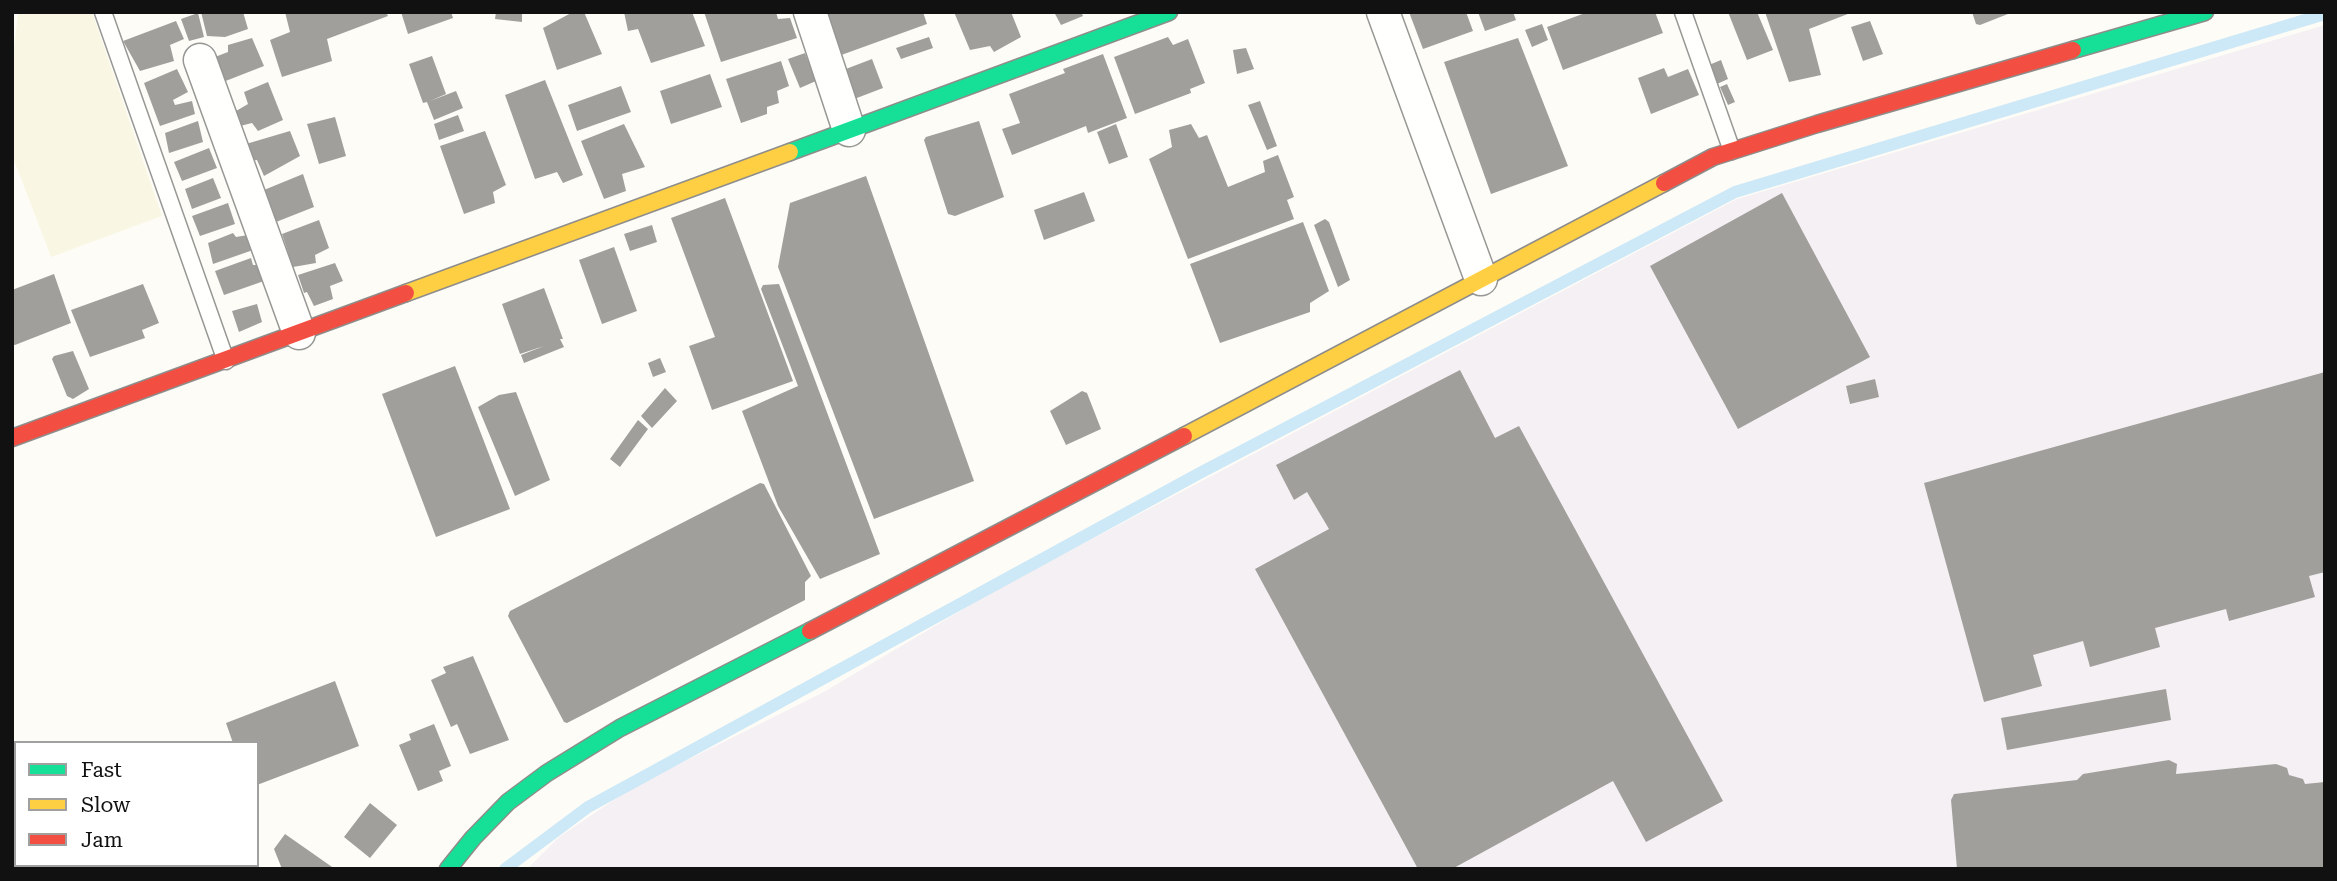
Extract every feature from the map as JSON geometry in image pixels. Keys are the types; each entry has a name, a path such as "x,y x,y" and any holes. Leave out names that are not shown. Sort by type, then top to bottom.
{"street":[{"path":"810,12 849,131"},
{"path":"12,439 1168,12"},
{"path":"1383,12 1481,279"},
{"path":"448,869 508,802 547,773 620,729 964,552 1702,163 1817,124 2205,12"},
{"path":"200,60 299,333"}],"lane":[{"path":"103,12 226,360"},
{"path":"1683,12 1732,151"}],"shaded area":[{"path":"18,12 92,12 162,216 51,257 12,155 12,68"},
{"path":"2325,25 2325,869 527,869 559,837 635,786 822,693 999,588 1737,199"}],"building":[{"path":"201,12 243,12 248,29 225,37 207,36"},
{"path":"285,12 386,12 388,16 327,39 332,61 282,77 270,40 290,32"},
{"path":"401,12 451,12 453,18 408,34"},
{"path":"496,12 522,12 522,22 495,19"},
{"path":"573,12 584,12 602,54 557,70 543,28"},
{"path":"624,12 692,12 705,46 651,63 638,29 628,31"},
{"path":"704,12 776,12 778,19 790,18 797,38 721,62"},
{"path":"818,12 923,12 927,24 833,58"},
{"path":"954,12 1011,12 1021,37 994,52 990,46 970,50"},
{"path":"1054,12 1081,12 1083,16 1061,25"},
{"path":"1409,12 1466,12 1473,31 1423,49"},
{"path":"1478,12 1513,12 1516,20 1485,31"},
{"path":"1588,12 1655,12 1663,33 1563,70 1547,27"},
{"path":"1728,12 1757,12 1773,50 1747,60"},
{"path":"1765,12 1853,12 1809,29 1821,75 1789,82"},
{"path":"1972,12 2013,12 1980,25 1976,24"},
{"path":"198,13 204,37 189,41 181,19"},
{"path":"176,21 184,39 170,45 174,61 140,71 123,41"},
{"path":"1870,21 1883,54 1863,61 1851,27"},
{"path":"1542,24 1548,40 1532,47 1525,30"},
{"path":"929,37 933,48 901,59 896,48"},
{"path":"1168,37 1173,45 1188,39 1205,83 1190,89 1191,93 1135,114 1114,57"},
{"path":"252,38 264,66 223,82 215,57 228,52 228,45"},
{"path":"1518,38 1568,166 1491,194 1444,62"},
{"path":"1246,48 1254,69 1237,74 1233,50"},
{"path":"805,53 816,81 800,88 788,59"},
{"path":"1103,54 1127,118 1088,133 1086,126 1012,155 1002,129 1020,123 1009,94 1065,73 1063,69"},
{"path":"432,56 446,94 430,101 456,91 463,108 434,120 427,102 423,103 409,64"},
{"path":"872,59 883,88 849,101 838,72"},
{"path":"1721,60 1728,79 1717,84 1709,65"},
{"path":"781,61 789,86 777,91 779,103 767,107 767,114 741,123 726,79"},
{"path":"1664,68 1668,77 1688,69 1699,95 1651,114 1638,78"},
{"path":"177,69 188,92 173,100 175,105 192,101 195,114 160,126 144,83"},
{"path":"710,74 722,107 671,124 660,91"},
{"path":"545,80 583,175 563,183 557,172 535,179 505,95"},
{"path":"268,82 283,120 258,131 252,123 240,126 236,111 248,104 244,92"},
{"path":"1727,84 1735,102 1728,105 1720,87"},
{"path":"621,86 631,112 577,131 568,105"},
{"path":"1260,101 1277,146 1267,150 1248,105"},
{"path":"458,115 464,131 439,140 434,124"},
{"path":"335,117 346,156 319,164 307,124"},
{"path":"198,121 203,142 169,153 165,133"},
{"path":"979,121 1004,197 955,216 948,214 924,140 926,137"},
{"path":"624,124 645,167 622,174 626,191 604,199 581,141"},
{"path":"1116,124 1128,157 1109,164 1097,132"},
{"path":"1191,124 1199,138 1207,135 1228,187 1265,172 1263,161 1278,155 1294,197 1287,200 1294,219 1188,259 1149,159 1172,147 1169,130"},
{"path":"290,131 300,156 264,176 257,160 250,161 246,144"},
{"path":"485,131 506,185 493,192 495,203 464,214 440,146"},
{"path":"209,148 217,168 182,181 174,162"},
{"path":"303,174 314,207 276,222 264,190"},
{"path":"866,176 974,481 874,519 778,267 790,203"},
{"path":"213,178 221,198 192,209 185,189"},
{"path":"1084,192 1095,221 1044,240 1034,210"},
{"path":"1782,193 1870,357 1738,429 1650,266"},
{"path":"725,198 793,381 712,410 689,346 715,337 671,218"},
{"path":"228,203 235,224 200,236 192,216"},
{"path":"1325,219 1329,222 1350,280 1338,287 1314,225"},
{"path":"319,220 329,248 315,255 316,263 293,267 282,234"},
{"path":"1303,222 1329,291 1310,303 1310,312 1220,343 1190,264"},
{"path":"652,225 657,242 630,251 624,234"},
{"path":"233,233 236,237 248,235 253,250 213,264 208,243"},
{"path":"614,247 637,311 602,324 579,260"},
{"path":"251,258 253,265 258,265 264,281 224,295 215,271"},
{"path":"335,263 343,281 330,286 333,299 314,306 307,292 304,293 298,275"},
{"path":"54,274 71,323 12,344 12,290"},
{"path":"143,284 159,323 142,330 145,338 90,357 71,310"},
{"path":"779,284 880,554 820,579 778,506 742,411 798,386 761,289 763,285"},
{"path":"544,288 564,347 524,363 521,355 544,346 520,354 502,304"},
{"path":"257,304 262,322 239,332 232,311"},
{"path":"73,351 89,389 73,399 67,396 52,359"},
{"path":"660,358 666,372 653,377 648,363"},
{"path":"455,366 510,509 436,537 382,394"},
{"path":"1460,370 1495,438 1519,426 1723,801 1646,842 1613,781 1452,869 1418,869 1255,569 1329,529 1307,492 1294,500 1276,465"},
{"path":"2325,372 2325,572 2309,576 2315,597 2229,621 2226,609 2155,628 2160,647 2090,667 2083,641 2033,655 2042,686 1984,702 1924,483"},
{"path":"1875,379 1879,397 1850,404 1846,386"},
{"path":"665,388 677,401 652,428 641,416"},
{"path":"1082,391 1087,393 1101,429 1066,445 1050,411"},
{"path":"516,392 550,480 515,496 478,407 499,395"},
{"path":"638,420 648,429 620,467 610,459"},
{"path":"760,483 764,484 811,576 805,582 805,600 567,723 564,722 508,616 510,611"},
{"path":"473,656 509,740 470,754 457,724 451,727 431,680 446,673 443,667"},
{"path":"335,681 359,746 259,784 259,741 232,741 226,723"},
{"path":"2166,689 2171,720 2007,750 2001,718"},
{"path":"434,724 451,766 439,771 443,781 418,791 399,745 411,740 409,734"},
{"path":"2169,760 2177,764 2176,774 2276,764 2287,768 2289,775 2303,779 2305,784 2325,782 2325,869 1957,869 1951,800 1954,794 2077,780 2083,774"},
{"path":"370,803 397,825 370,858 344,837"},
{"path":"12,807 14,867 192,869 12,869"},
{"path":"285,834 335,869 282,869 274,849"}],"waterway":[{"path":"505,869 588,807 1198,474 1735,192 2325,14"}],"traffic: fast":[{"path":"790,152 1169,12"},
{"path":"2073,50 2205,12"},
{"path":"448,869 508,802 547,773 620,728 810,631"}],"traffic: slow":[{"path":"406,293 790,152"},
{"path":"1184,436 1664,183"}],"traffic: jam":[{"path":"1664,183 1713,157 2073,50"},
{"path":"12,438 406,293"},
{"path":"810,631 1184,436"}]}
